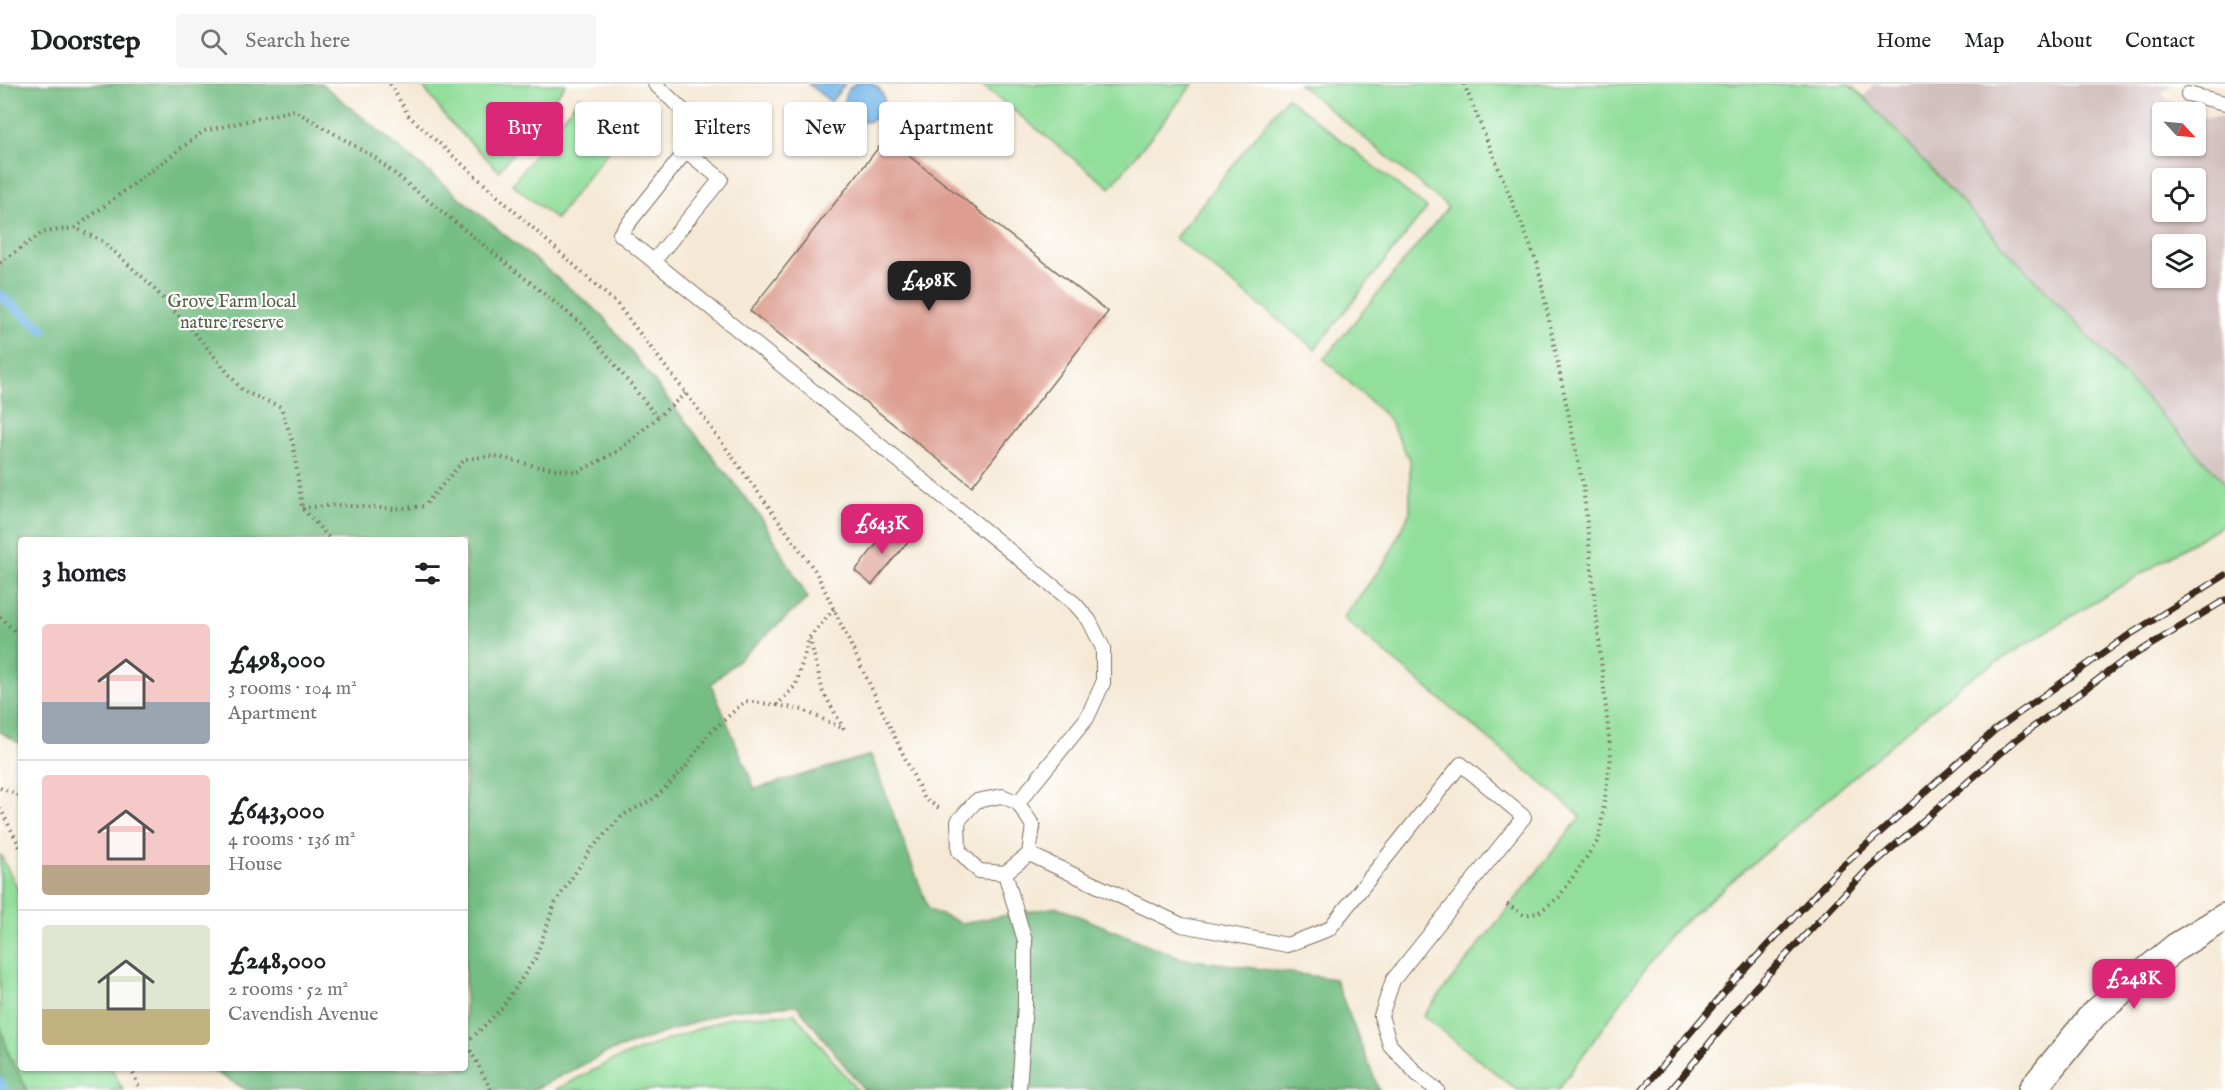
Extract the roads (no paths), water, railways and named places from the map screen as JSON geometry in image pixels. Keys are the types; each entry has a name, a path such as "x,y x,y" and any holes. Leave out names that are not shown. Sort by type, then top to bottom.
{"street":[{"path":"2032,1090 2093,1015 2176,947 2225,917"}],"lane":[{"path":"655,84 674,102"},
{"path":"2188,94 2225,103"},
{"path":"654,261 721,179 686,151 620,234 1067,596 1089,620 1103,648 1103,683 1087,718 1018,803"},
{"path":"1029,854 1182,925 1287,945 1329,929 1461,764 1524,817 1393,980 1381,1016 1390,1045 1419,1076 1437,1090"},
{"path":"1002,796 1018,803 1033,826 1029,854 1005,873 979,871 959,851 958,821 976,801 1002,796"},
{"path":"1005,873 1025,941 1025,1005 1019,1090"}],"water":[{"path":"856,83 872,83 883,94 884,102 879,102 879,115 872,121 867,122 867,102 844,102 845,94"},
{"path":"808,84 845,84 831,102"}],"waterway":[{"path":"0,295 44,330"},
{"path":"0,1082 4,1090"}],"railway":[{"path":"1642,1090 1732,983 1838,870 1995,730 2126,637 2225,575"},
{"path":"1671,1090 1754,989 1869,868 2017,739 2119,664 2225,600"}],"park label":[{"name":"Grove Farm local nature reserve","path":"232,312"}]}
